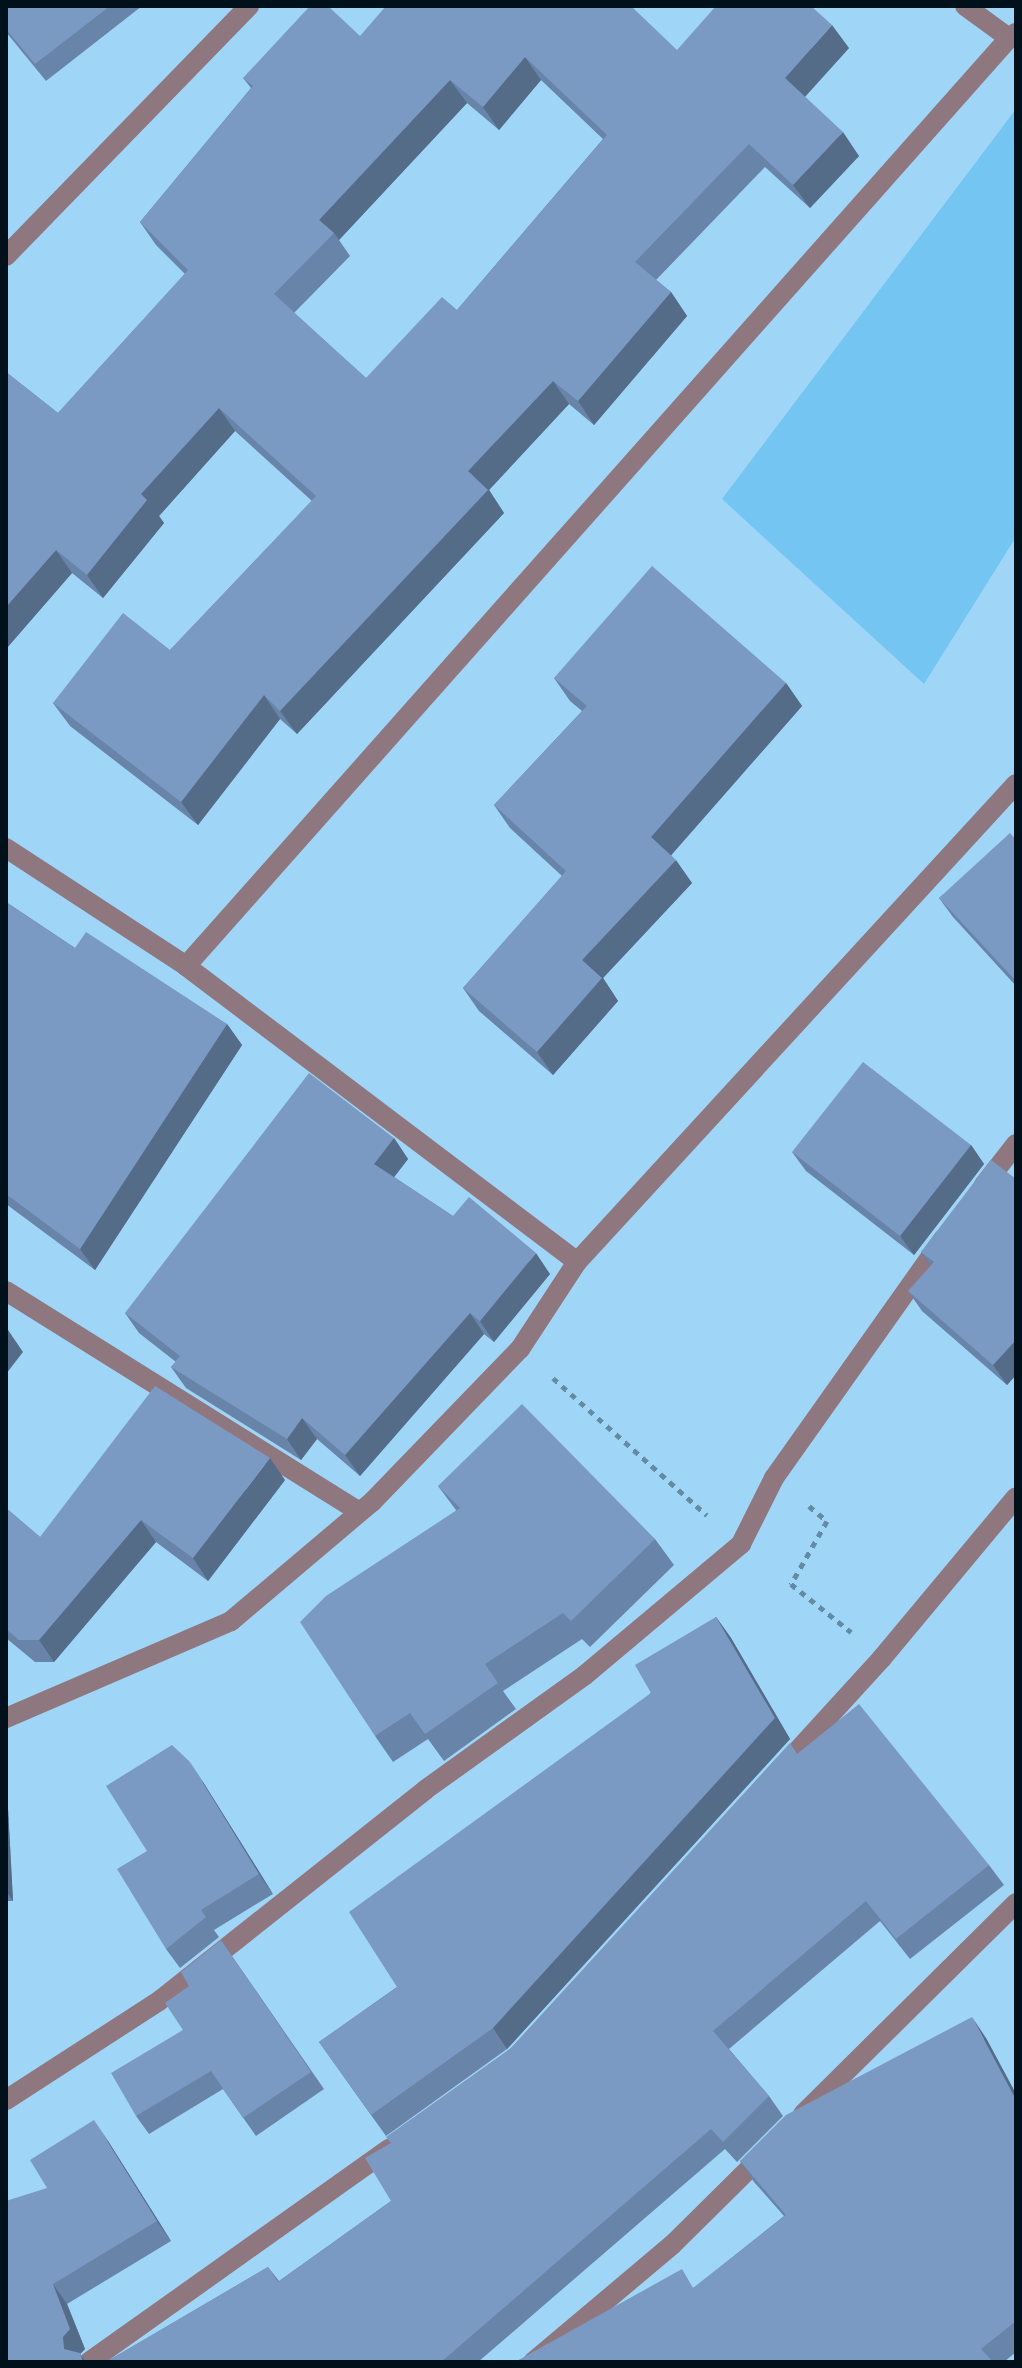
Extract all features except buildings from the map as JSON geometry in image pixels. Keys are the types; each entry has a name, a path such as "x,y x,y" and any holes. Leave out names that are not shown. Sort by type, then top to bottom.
{"street":[{"path":"6,256 249,6"},
{"path":"186,966 1012,36 965,6"},
{"path":"6,1718 231,1621 357,1510 372,1502 520,1349 577,1262 1016,784"},
{"path":"6,848 186,966 577,1262"},
{"path":"6,2100 159,2001 425,1790 585,1675 741,1544 774,1478 889,1309 1016,1144"},
{"path":"6,1291 357,1510"},
{"path":"764,1788 882,1658 1016,1497"},
{"path":"533,2362 672,2245 1016,1903"},
{"path":"89,2362 413,2132"}],"path":[{"path":"520,1349 741,1544"},
{"path":"774,1478 827,1521 791,1584 882,1658"}],"shaded area":[{"path":"1016,109 1016,537 924,684 722,499"}]}
